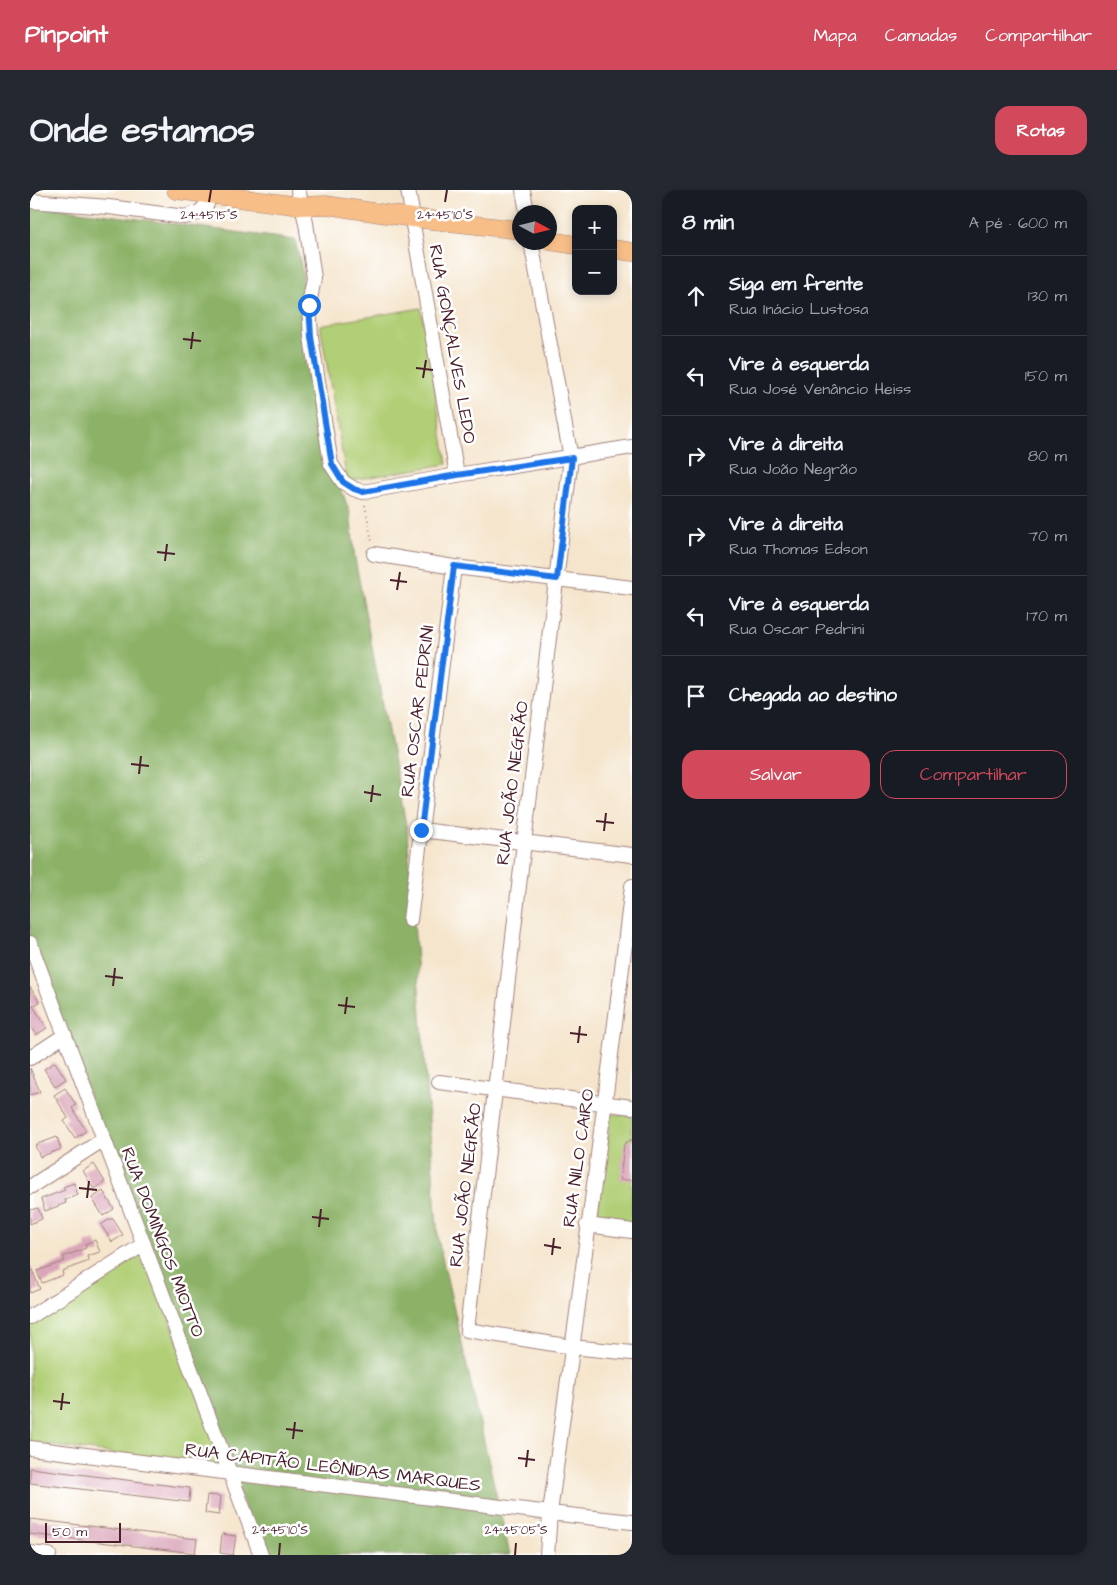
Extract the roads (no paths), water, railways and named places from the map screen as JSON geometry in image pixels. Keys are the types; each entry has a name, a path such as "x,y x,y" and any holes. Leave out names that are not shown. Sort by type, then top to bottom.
{"main road":[{"path":"176,190 209,194 299,198 323,213 512,229"},
{"path":"413,222 512,237"},
{"path":"557,235 572,237"},
{"path":"557,242 572,244"},
{"path":"617,242 632,244"},
{"path":"617,250 632,252"}],"street":[{"name":"RUA GONÇALVES LEDO","path":"408,190 457,475"},
{"path":"523,190 526,205"},
{"path":"30,201 109,207 185,217 200,212 207,204 209,194"},
{"path":"299,198 306,223 314,278 309,305 311,337 332,464 343,482 363,492 632,447"},
{"name":"RUA JOÃO NEGRÃO","path":"533,250 572,458 524,843 467,1330 572,1347"},
{"path":"374,554 632,588"},
{"name":"RUA OSCAR PEDRINI","path":"410,920 454,566"},
{"path":"421,830 632,855"},
{"name":"RUA NILO CAIRO","path":"547,1555 550,1514 587,1225 606,1103 632,886"},
{"name":"RUA DOMINGOS MIOTTO","path":"30,943 261,1555"},
{"path":"30,1058 65,1034"},
{"path":"439,1082 632,1106"},
{"path":"30,1188 104,1139"},
{"path":"587,1225 632,1231"},
{"path":"30,1317 144,1244"},
{"path":"572,1347 632,1353"},
{"name":"RUA CAPITÃO LEÔNIDAS MARQUES","path":"30,1448 550,1514 632,1522"},
{"path":"30,1553 49,1555"}]}
